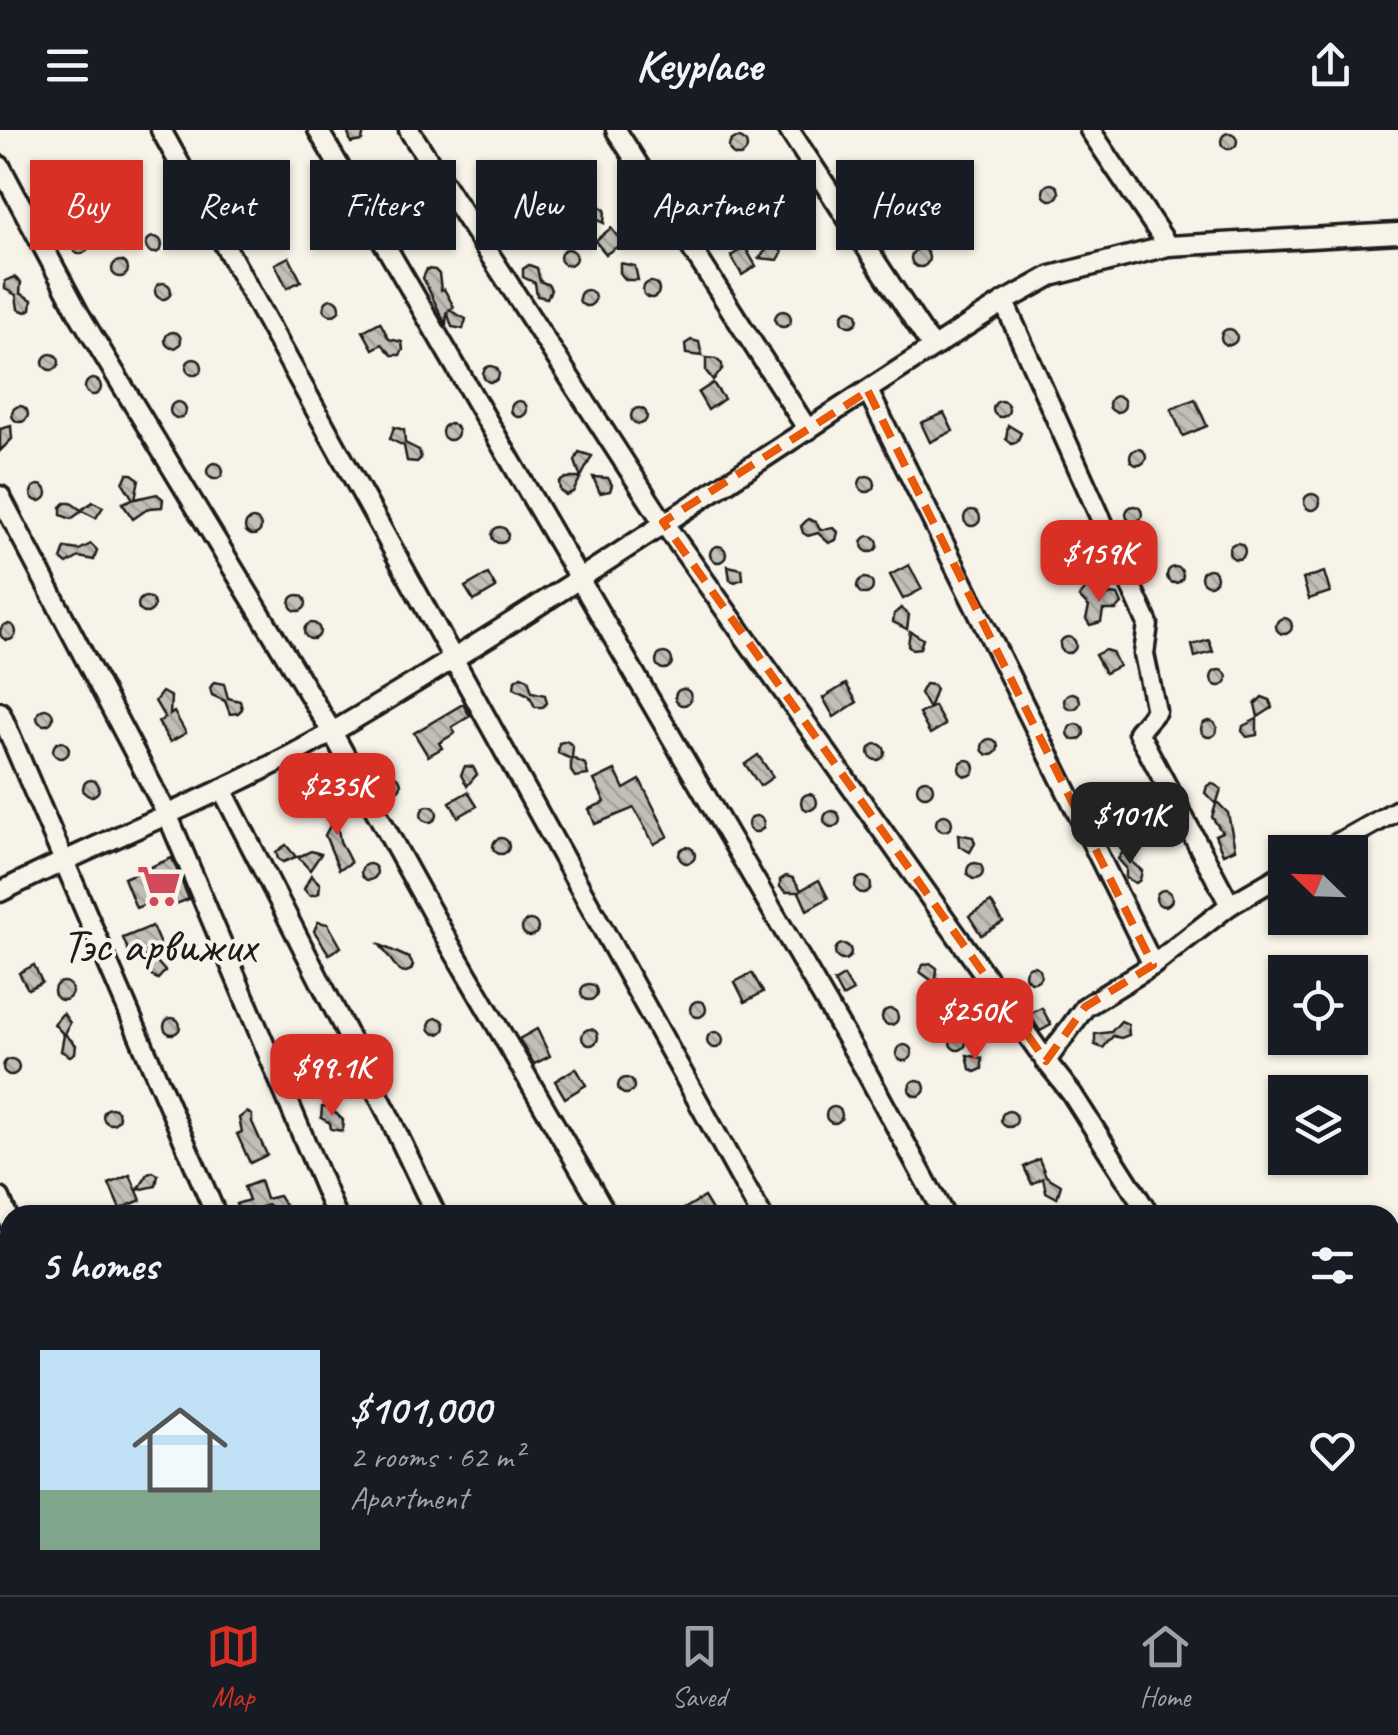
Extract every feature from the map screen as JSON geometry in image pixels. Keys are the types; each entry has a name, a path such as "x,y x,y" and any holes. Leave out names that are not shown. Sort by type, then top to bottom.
{"street":[{"path":"161,130 755,1205"},
{"path":"318,130 868,1072 939,1205"},
{"path":"408,130 663,522 1072,1094 1143,1205"},
{"path":"616,130 808,430"},
{"path":"789,130 932,347"},
{"path":"1090,130 1168,246"},
{"path":"0,166 79,314 332,732 600,1205"},
{"path":"0,892 168,816 332,732 932,347 1051,276 1168,246 1398,233"},
{"path":"1004,302 1148,624 1144,654 1156,711 1138,732 1230,906"},
{"path":"868,391 1154,966"},
{"path":"0,496 168,816 332,1205"},
{"path":"0,712 212,1205"},
{"path":"222,789 379,1094 431,1205"},
{"path":"1353,835 1398,810"},
{"path":"1046,1061 1085,1007 1154,966 1230,906 1268,884"}],"highlighted area":[{"path":"868,391 1153,965 1085,1007 1046,1061 663,522"}],"building":[{"path":"347,130 364,130 362,141 351,143"},
{"path":"1229,133 1237,141 1229,149 1221,141"},
{"path":"738,138 747,147 738,156 729,147"},
{"path":"1051,184 1059,192 1051,200 1043,192"},
{"path":"597,205 605,210 604,223 597,220"},
{"path":"611,228 617,236 617,247 606,254 597,239"},
{"path":"154,237 162,245 154,253 146,245"},
{"path":"747,250 756,266 742,275 731,256"},
{"path":"766,250 782,253 778,260 759,258"},
{"path":"562,251 574,251 574,263 562,263"},
{"path":"914,252 926,252 926,264 914,264"},
{"path":"289,257 301,281 287,288 275,264"},
{"path":"120,261 128,269 120,277 112,269"},
{"path":"620,263 635,266 638,280 626,280 620,273"},
{"path":"529,265 537,268 540,281 549,285 547,298 537,296 535,283 523,277 523,269"},
{"path":"427,269 439,274 441,290 454,307 449,310 466,319 463,329 452,327 447,311 446,325 423,278"},
{"path":"14,277 21,282 20,293 32,300 31,309 26,312 18,309 16,295 5,289 5,281"},
{"path":"651,282 659,290 651,298 643,290"},
{"path":"163,283 171,291 163,299 155,291"},
{"path":"587,290 595,298 587,306 579,298"},
{"path":"332,299 340,307 332,315 324,307"},
{"path":"850,310 858,318 850,326 842,318"},
{"path":"783,311 791,319 783,327 775,319"},
{"path":"380,322 389,339 402,342 400,355 392,355 382,344 373,349 363,331"},
{"path":"1229,329 1237,337 1229,345 1221,337"},
{"path":"173,332 181,340 173,348 165,340"},
{"path":"691,340 699,342 702,356 686,354 685,344"},
{"path":"51,354 59,362 51,370 43,362"},
{"path":"706,358 722,364 713,380 706,371"},
{"path":"194,359 202,367 194,375 186,367"},
{"path":"491,366 499,374 491,382 483,374"},
{"path":"93,379 101,387 93,395 85,387"},
{"path":"713,383 724,399 708,410 698,393"},
{"path":"1117,396 1125,404 1117,412 1109,404"},
{"path":"1195,399 1207,426 1183,436 1171,409"},
{"path":"519,401 527,409 519,417 511,409"},
{"path":"1001,401 1009,409 1001,417 993,409"},
{"path":"178,402 186,410 178,418 170,410"},
{"path":"20,406 28,414 20,422 12,414"},
{"path":"639,408 647,416 639,424 631,416"},
{"path":"944,413 953,431 930,442 921,423"},
{"path":"450,424 458,432 450,440 442,432"},
{"path":"1008,425 1021,433 1012,444 1006,439"},
{"path":"11,426 12,439 0,451 0,429"},
{"path":"394,427 404,430 405,443 419,450 421,458 417,462 407,461 404,446 390,439"},
{"path":"1138,449 1146,457 1138,465 1130,457"},
{"path":"579,452 592,456 581,477 575,461"},
{"path":"215,463 223,471 215,479 207,471"},
{"path":"127,474 139,479 135,499 157,494 163,499 162,507 149,508 133,519 122,503 133,499 123,483"},
{"path":"867,476 875,484 867,492 859,484"},
{"path":"593,477 608,478 610,491 600,493"},
{"path":"580,478 573,492 566,495 560,490 559,482"},
{"path":"39,485 47,493 39,501 31,493"},
{"path":"1312,494 1320,502 1312,510 1304,502"},
{"path":"93,502 103,507 96,518 82,511 71,519 61,515 65,503 81,510"},
{"path":"1134,506 1142,514 1134,522 1126,514"},
{"path":"972,510 980,518 972,526 964,518"},
{"path":"253,519 261,527 253,535 245,527"},
{"path":"808,519 816,522 820,530 834,528 838,532 836,540 829,543 818,533 803,533 801,526"},
{"path":"500,527 508,535 500,543 492,535"},
{"path":"870,536 878,544 870,552 862,544"},
{"path":"1237,543 1245,551 1237,559 1229,551"},
{"path":"91,544 97,550 94,560 79,557 67,564 61,559 65,548 79,550"},
{"path":"718,546 726,554 718,562 710,554"},
{"path":"909,565 922,589 903,599 890,575"},
{"path":"728,566 742,569 743,579 730,580"},
{"path":"1175,567 1183,575 1175,583 1167,575"},
{"path":"1209,569 1217,577 1209,585 1201,577"},
{"path":"1324,572 1330,592 1309,599 1303,579"},
{"path":"488,574 496,588 474,601 465,587"},
{"path":"865,578 873,586 865,594 857,586"},
{"path":"1086,588 1094,590 1100,602 1110,594 1118,595 1122,604 1116,610 1103,610 1101,622 1090,625 1086,619 1089,607 1079,597"},
{"path":"298,595 306,603 298,611 290,603"},
{"path":"146,597 154,605 146,613 138,605"},
{"path":"901,608 909,615 907,629 893,622 894,614"},
{"path":"1284,618 1292,626 1284,634 1276,626"},
{"path":"312,623 320,631 312,639 304,631"},
{"path":"8,624 16,632 8,640 0,632"},
{"path":"910,631 923,639 920,648 908,645"},
{"path":"1068,637 1076,645 1068,653 1060,645"},
{"path":"1209,640 1213,652 1195,657 1192,645"},
{"path":"1105,650 1112,652 1119,666 1105,673 1095,655"},
{"path":"664,653 672,661 664,669 656,661"},
{"path":"1219,670 1227,678 1219,686 1211,678"},
{"path":"521,676 528,679 532,692 545,695 547,703 543,707 535,707 529,695 514,688 515,680"},
{"path":"214,682 224,684 228,698 240,701 242,709 238,713 230,714 225,701 212,695 210,688"},
{"path":"846,684 857,702 834,717 823,698"},
{"path":"925,684 936,689 929,709 920,693"},
{"path":"683,689 691,697 683,705 675,697"},
{"path":"162,692 171,697 170,715 174,712 186,733 170,742 158,722 165,718 155,701"},
{"path":"1072,693 1080,701 1072,709 1064,701"},
{"path":"1262,697 1270,700 1272,708 1258,717 1255,704"},
{"path":"463,704 470,716 452,727 455,733 428,756 414,733"},
{"path":"934,706 945,725 930,734 919,714"},
{"path":"45,709 53,717 45,725 37,717"},
{"path":"1257,719 1257,735 1247,737 1243,726"},
{"path":"1209,721 1217,729 1209,737 1201,729"},
{"path":"1076,724 1084,732 1076,740 1068,732"},
{"path":"990,739 998,747 990,755 982,747"},
{"path":"567,741 573,746 572,758 585,764 588,775 575,777 571,759 558,753 559,743"},
{"path":"61,742 69,750 61,758 53,750"},
{"path":"877,744 885,752 877,760 869,752"},
{"path":"758,755 773,777 760,786 745,764"},
{"path":"967,760 975,768 967,776 959,768"},
{"path":"465,766 473,767 477,774 467,786 461,775"},
{"path":"615,770 624,789 640,780 668,836 654,844 634,808 595,824 589,809 605,802 594,780"},
{"path":"393,776 401,784 393,792 385,784"},
{"path":"91,780 99,788 91,796 83,788"},
{"path":"925,780 933,788 925,796 917,788"},
{"path":"1212,783 1221,789 1217,802 1228,813 1235,849 1223,854 1215,835 1222,832 1212,817 1216,804 1205,793"},
{"path":"468,792 477,806 458,817 450,802"},
{"path":"809,794 817,802 809,810 801,802"},
{"path":"1109,803 1117,811 1109,819 1101,811"},
{"path":"338,804 345,812 337,823 340,841 351,863 339,869 325,835 331,824 329,809"},
{"path":"429,806 437,814 429,822 421,814"},
{"path":"832,811 840,819 832,827 824,819"},
{"path":"944,815 952,823 944,831 936,823"},
{"path":"756,816 764,824 756,832 748,824"},
{"path":"958,834 973,837 975,843 970,852 959,846"},
{"path":"501,838 509,846 501,854 493,846"},
{"path":"286,845 296,857 283,862 276,852"},
{"path":"687,847 695,855 687,863 679,855"},
{"path":"1125,849 1132,852 1133,863 1142,871 1136,883 1126,878 1126,868 1118,859"},
{"path":"311,851 321,854 310,870 298,857"},
{"name":"Тэс арвижих","path":"172,858 189,899 176,904 172,894 136,908 124,878"},
{"path":"975,863 983,871 975,879 967,871"},
{"path":"369,864 377,872 369,880 361,872"},
{"path":"311,875 320,884 319,893 314,895 304,889"},
{"path":"786,876 793,878 801,890 819,880 828,898 807,910 799,892 786,892 780,887 780,880"},
{"path":"863,877 871,885 863,893 855,885"},
{"path":"1164,890 1172,898 1164,906 1156,898"},
{"path":"991,902 1003,922 981,935 969,916"},
{"path":"530,920 538,928 530,936 522,928"},
{"path":"318,922 328,924 341,947 329,954 314,931"},
{"path":"152,926 162,949 150,954 165,971 158,979 149,975 149,955 133,962 123,938"},
{"path":"843,944 851,952 843,960 835,952"},
{"path":"380,945 409,958 411,970 399,971"},
{"path":"930,963 937,968 936,981 946,988 940,999 931,995 931,980 920,972 923,965"},
{"path":"34,965 42,982 28,989 19,973"},
{"path":"1033,966 1041,974 1033,982 1025,974"},
{"path":"752,973 763,992 745,1002 735,982"},
{"path":"844,976 853,991 842,997 834,982"},
{"path":"63,982 72,991 63,1000 54,991"},
{"path":"589,984 597,992 589,1000 581,992"},
{"path":"698,1001 706,1009 698,1017 690,1009"},
{"path":"1042,1008 1051,1025 1040,1031 1029,1014"},
{"path":"890,1009 898,1017 890,1025 882,1017"},
{"path":"63,1013 70,1023 65,1034 76,1045 70,1056 61,1051 64,1035 54,1024"},
{"path":"172,1018 180,1026 172,1034 164,1026"},
{"path":"437,1018 445,1026 437,1034 429,1026"},
{"path":"1121,1021 1128,1024 1129,1035 1113,1036 1103,1048 1095,1045 1095,1034 1111,1032"},
{"path":"537,1029 550,1056 534,1064 519,1039"},
{"path":"590,1029 598,1037 590,1045 582,1037"},
{"path":"715,1032 723,1040 715,1048 707,1040"},
{"path":"958,1034 966,1042 958,1050 950,1042"},
{"path":"904,1045 912,1053 904,1061 896,1053"},
{"path":"967,1055 982,1058 982,1069 970,1069"},
{"path":"11,1059 19,1067 11,1075 3,1067"},
{"path":"576,1068 586,1085 565,1098 555,1081"},
{"path":"626,1078 634,1086 626,1094 618,1086"},
{"path":"917,1080 925,1088 917,1096 909,1088"},
{"path":"328,1106 343,1120 342,1131 331,1129 330,1123 321,1118 322,1107"},
{"path":"834,1107 842,1115 834,1123 826,1115"},
{"path":"111,1108 119,1116 111,1124 103,1116"},
{"path":"1009,1111 1017,1119 1009,1127 1001,1119"},
{"path":"247,1112 252,1115 267,1155 250,1163 237,1134 242,1132 239,1118"},
{"path":"1039,1159 1046,1176 1061,1185 1057,1198 1046,1192 1043,1178 1032,1184 1024,1167"},
{"path":"148,1174 158,1175 156,1186 138,1190"},
{"path":"130,1175 141,1200 118,1205 109,1184"},
{"path":"260,1181 266,1199 279,1196 285,1205 236,1205 249,1200 244,1187"},
{"path":"704,1197 709,1205 691,1205"}],"place":[{"name":"Тэс арвижих","path":"159,886"}]}
